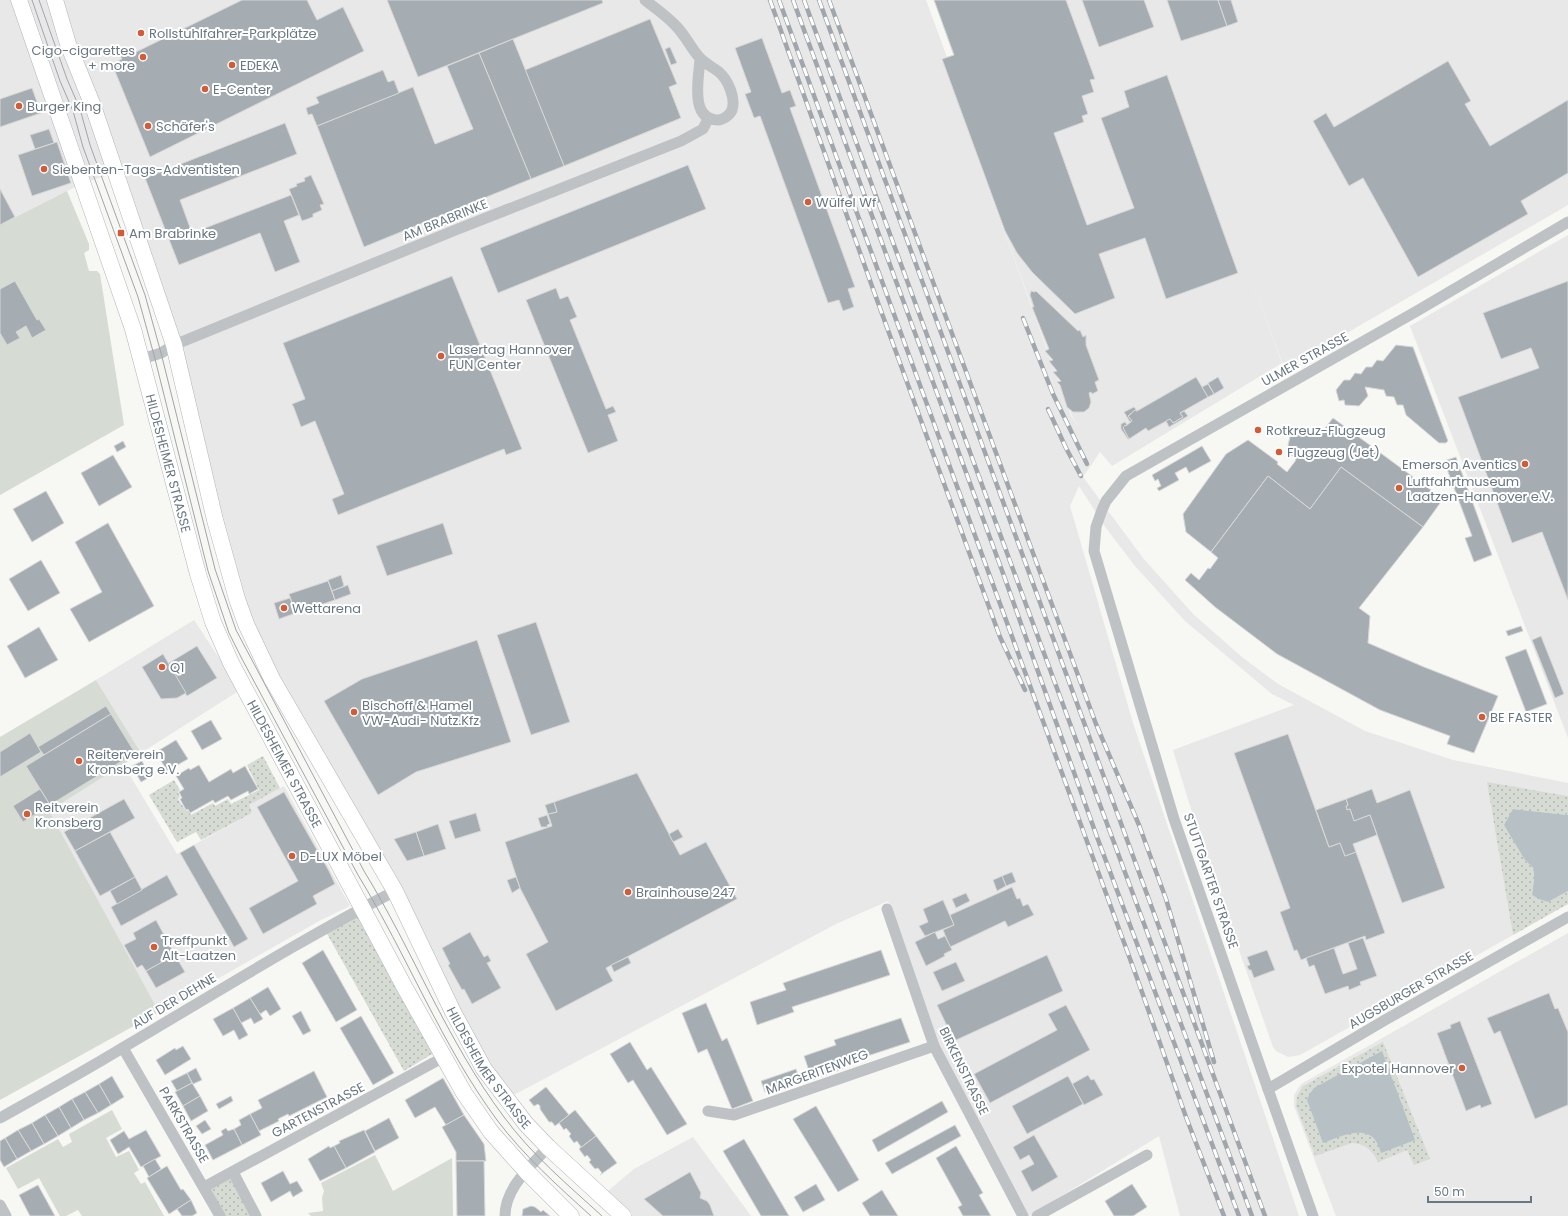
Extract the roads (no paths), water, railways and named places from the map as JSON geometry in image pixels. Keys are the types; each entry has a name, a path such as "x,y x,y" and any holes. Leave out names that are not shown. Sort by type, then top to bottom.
{"main road":[{"name":"HILDESHEIMER STRASSE","path":"19,0 83,183 142,359 187,533 213,622 231,663 362,908 464,1093 491,1132 526,1171 571,1216"},
{"name":"HILDESHEIMER STRASSE","path":"55,0 68,44 93,106 174,345 214,520 226,564 246,624 272,679 395,891 453,1012 484,1069 526,1124 548,1147 623,1216"}],"street":[{"path":"645,0 676,26 700,59 720,72 726,81 733,98 734,106 731,113 721,120 708,118 702,114 698,103 700,59"},
{"name":"AM BRABRINKE","path":"142,359 161,353 174,345 453,231 681,141 703,129 708,118"},
{"name":"ULMER STRASSE","path":"1094,551 1096,527 1102,510 1106,501 1126,476 1417,311 1568,222"},
{"name":"STUTTGARTER STRASSE","path":"1094,551 1174,819 1313,1216"},
{"path":"362,908 395,891"},
{"name":"AUF DER DEHNE","path":"0,1118 362,908"},
{"name":"BIRKENSTRASSE","path":"887,909 934,1046 1023,1216"},
{"name":"AUGSBURGER STRASSE","path":"1268,1090 1385,1020 1568,917"},
{"name":"MARGERITENWEG","path":"708,1111 734,1115 934,1046"},
{"name":"PARKSTRASSE","path":"123,1048 220,1216"},
{"name":"GARTENSTRASSE","path":"204,1187 444,1056"},
{"path":"505,1216 508,1196 526,1171 548,1147"},
{"path":"1037,1216 1147,1155"},
{"path":"233,1172 256,1216"},
{"path":"0,1205 6,1216"}],"tram line":[{"path":"32,0 60,81 73,111 83,147 138,297 208,571 229,633 358,875 393,936 441,1030 477,1091 497,1120 518,1146 591,1216"},
{"path":"39,0 67,79 80,109 90,145 145,295 215,569 236,630 364,871 399,932 465,1058 504,1117 526,1144 550,1169 602,1216"}],"railway":[{"path":"770,0 873,289 1000,637 1025,690"},
{"path":"779,0 1137,978 1186,1117 1224,1216"},
{"path":"793,0 1004,576 1097,837 1239,1216"},
{"path":"804,0 1252,1216"},
{"path":"819,0 1265,1216"},
{"path":"829,0 1096,724 1139,825 1166,899 1214,1062"},
{"path":"1023,318 1053,394 1087,464"},
{"path":"1048,409 1081,476"}],"place":[{"name":"Rollstuhlfahrer-Parkplätze","path":"141,33"},
{"name":"Cigo-cigarettes + more","path":"143,57"},
{"name":"EDEKA","path":"232,65"},
{"name":"E-Center","path":"205,89"},
{"name":"Burger King","path":"19,106"},
{"name":"Schäfer's","path":"148,126"},
{"name":"Siebenten-Tags-Adventisten","path":"44,169"},
{"name":"Wülfel Wf","path":"808,202"},
{"name":"Am Brabrinke","path":"121,233"},
{"name":"Lasertag Hannover FUN Center","path":"441,356"},
{"name":"Rotkreuz-Flugzeug","path":"1258,430"},
{"name":"Flugzeug (Jet)","path":"1279,452"},
{"name":"Emerson Aventics","path":"1525,464"},
{"name":"Luftfahrtmuseum Laatzen-Hannover e.V.","path":"1399,488"},
{"name":"Wettarena","path":"284,608"},
{"name":"Q1","path":"162,667"},
{"name":"Bischoff & Hamel VW-Audi- Nutz.Kfz","path":"354,712"},
{"name":"BE FASTER","path":"1482,717"},
{"name":"Reiterverein Kronsberg e.V.","path":"79,761"},
{"name":"Reitverein Kronsberg","path":"27,814"},
{"name":"D-LUX Möbel","path":"292,856"},
{"name":"Brainhouse 247","path":"628,892"},
{"name":"Treffpunkt Alt-Laatzen","path":"154,947"},
{"name":"Expotel Hannover","path":"1462,1068"}]}
